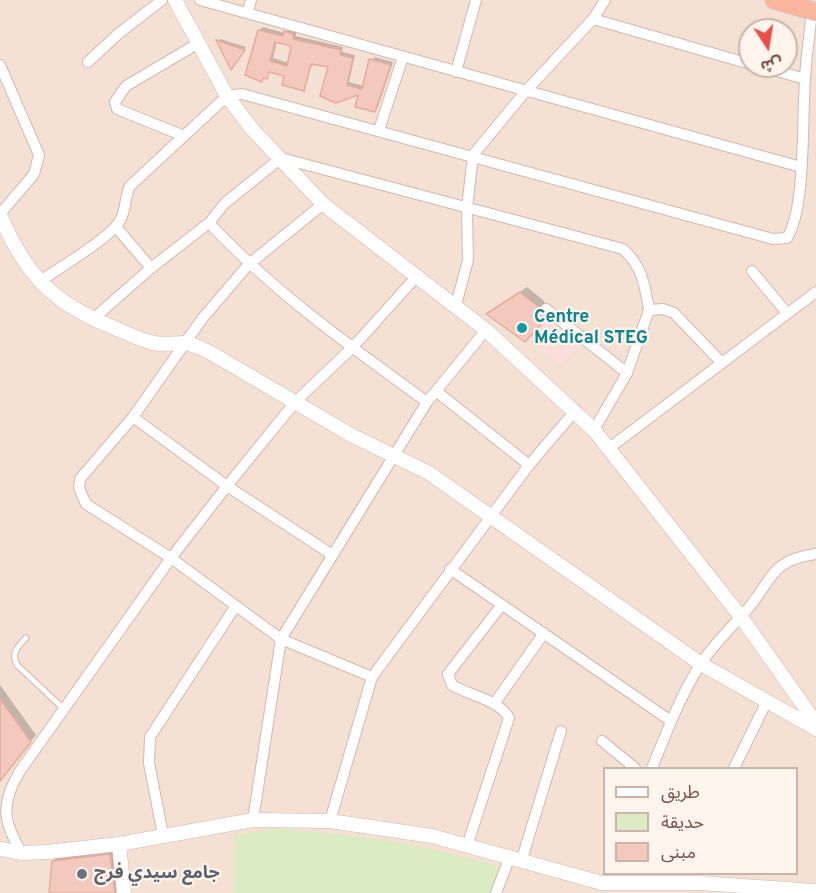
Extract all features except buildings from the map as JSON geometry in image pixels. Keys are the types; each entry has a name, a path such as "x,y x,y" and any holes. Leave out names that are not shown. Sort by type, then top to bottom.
{"highway":[{"path":"774,0 814,11"}],"street":[{"path":"88,62 162,0"},
{"path":"175,0 227,96 252,129 323,204 486,330 576,410 594,430 741,617 816,723"},
{"path":"200,0 801,167"},
{"path":"248,12 251,0"},
{"path":"456,72 476,0"},
{"path":"456,305 468,260 467,208 473,155 525,92 593,19 605,0"},
{"path":"39,282 116,227 126,208 126,197 130,186 227,96 242,94 473,155 605,194 773,238 787,238 793,228 801,167 805,79 814,11"},
{"path":"593,19 738,61"},
{"path":"184,136 117,109 115,102 126,86 197,44"},
{"path":"380,130 403,57"},
{"path":"0,65 36,143 39,155 34,174 0,215 14,246 39,282 61,301 93,319 154,343 187,343 239,367 351,435 429,473 492,515 701,664 766,703 816,729"},
{"path":"798,77 805,79"},
{"path":"281,158 623,249 636,261 644,279 649,310 627,373 594,430"},
{"path":"93,319 151,268 209,223 225,203 281,158"},
{"path":"323,204 248,265 202,319 133,417 80,478 81,496 86,504 171,558 281,639 372,676"},
{"path":"209,223 248,265 352,348 427,402"},
{"path":"116,227 151,268"},
{"path":"752,271 786,314"},
{"path":"22,853 9,828 6,810 7,792 171,558 228,486 296,401 352,348 417,276"},
{"path":"608,449 816,292"},
{"path":"546,309 627,373"},
{"path":"649,310 663,309 674,313 721,362"},
{"path":"253,820 281,639 331,554 395,458 427,402 486,330"},
{"path":"436,391 529,465"},
{"path":"330,820 372,676 529,465 576,410"},
{"path":"133,417 228,486 331,554"},
{"path":"652,767 671,721 701,664 741,617 773,573 790,560 816,554"},
{"path":"450,569 671,721"},
{"path":"467,846 508,722 505,711 452,685 448,674 501,606"},
{"path":"163,835 149,763 150,737 235,607"},
{"path":"494,704 544,633"},
{"path":"734,767 766,703"},
{"path":"496,893 515,861 561,730"},
{"path":"602,741 634,767"},
{"path":"0,849 22,853 119,844 253,820 330,820 410,832 467,846 599,888 627,878 701,878 716,889 816,891"},
{"path":"119,844 124,893"}],"lane":[{"path":"26,638 15,650 14,658 17,665 64,709"}],"shaded area":[{"path":"0,0 816,0 816,893 0,893"},
{"path":"557,310 590,336 560,365 530,340"}],"green space":[{"path":"272,829 331,833 388,841 501,867 491,893 234,893 235,835"}],"place":[{"name":"Centre Médical STEG","path":"522,328"},
{"name":"جامع سيدي فرج","path":"82,874"}]}
